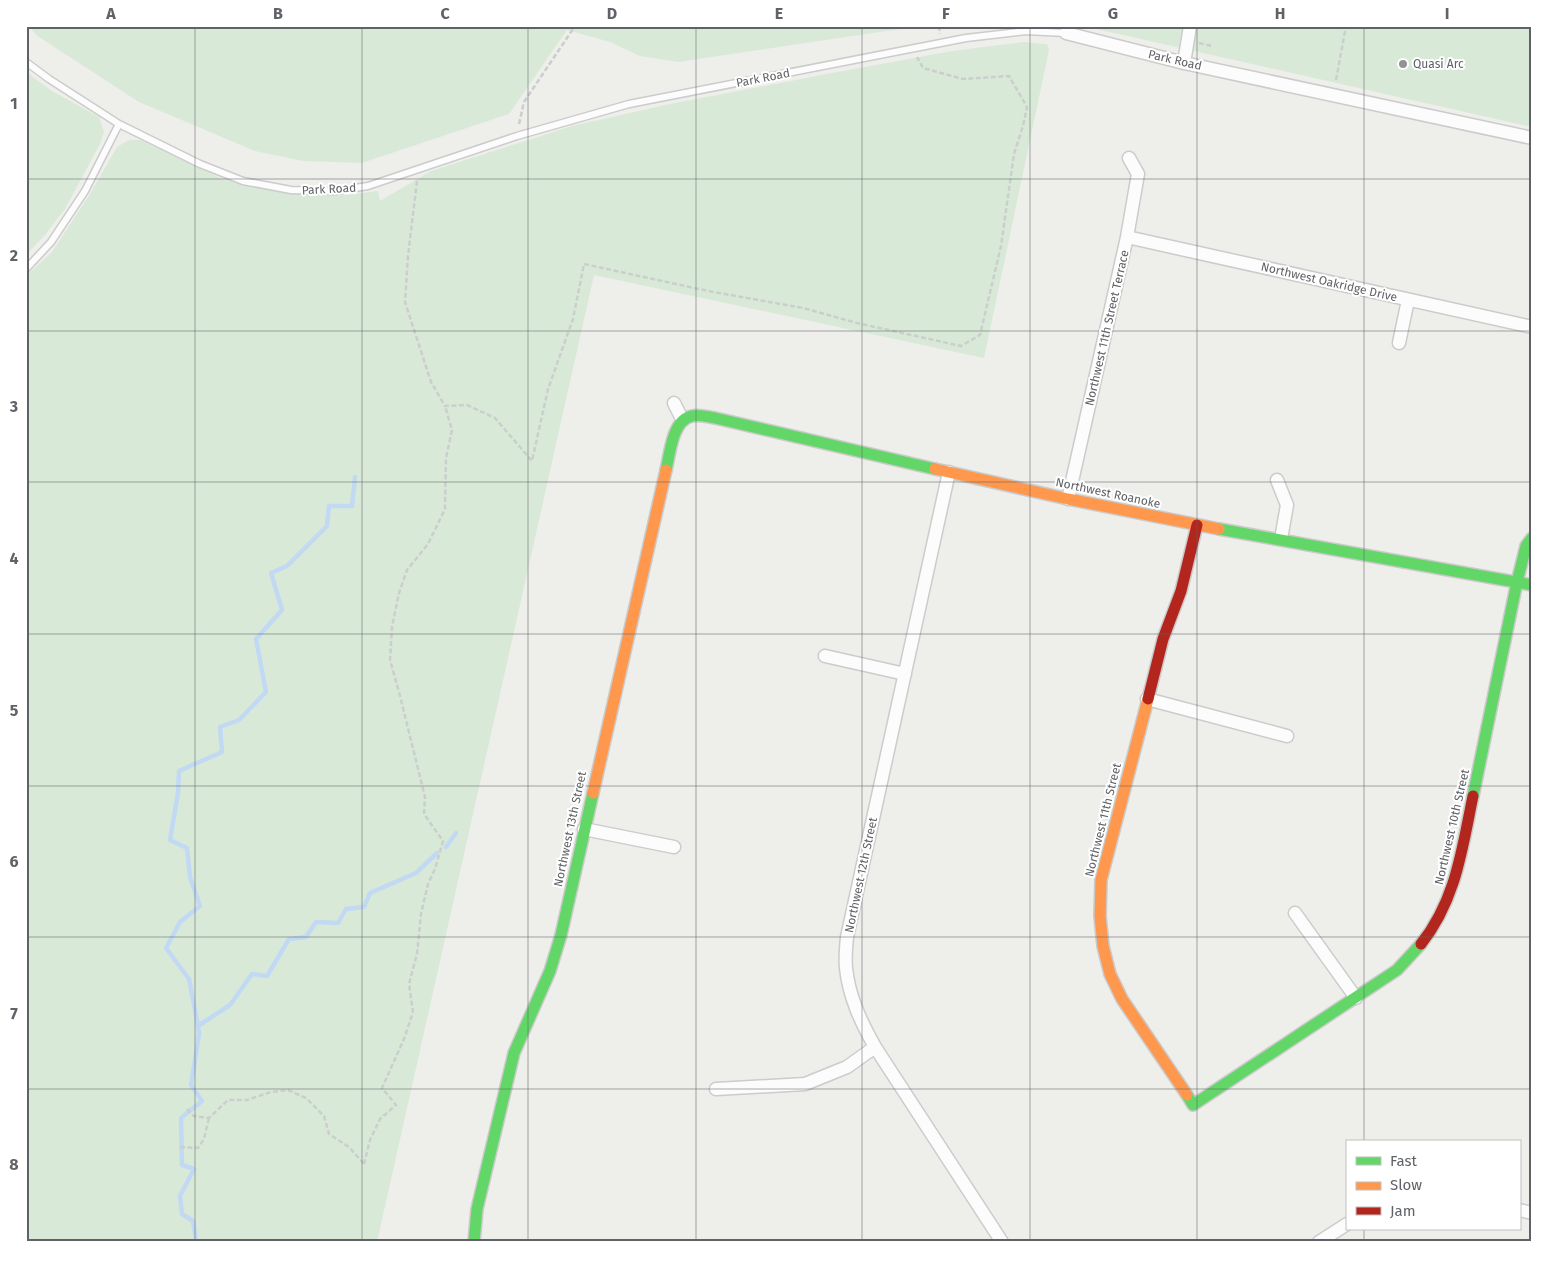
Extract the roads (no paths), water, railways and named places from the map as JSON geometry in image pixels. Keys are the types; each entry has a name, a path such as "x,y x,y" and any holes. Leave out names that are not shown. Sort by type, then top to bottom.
{"street":[{"path":"1184,63 1190,26"},
{"name":"Park Road","path":"1066,34 1184,63 1532,138"},
{"name":"Northwest 11th Street Terrace","path":"1068,499 1127,237 1138,174 1128,158"},
{"name":"Northwest Oakridge Drive","path":"1127,237 1532,327"},
{"path":"1399,343 1408,300"},
{"path":"674,402 682,419"},
{"name":"Northwest Roanoke","path":"682,419 690,415 714,418 1068,499 1197,525 1532,585"},
{"name":"Northwest 13th Street","path":"474,1242 478,1209 514,1053 550,971 561,935 674,431 682,419"},
{"name":"Northwest 12th Street","path":"949,472 847,937 846,966 850,994 860,1019 876,1047 1002,1242"},
{"path":"1277,480 1287,505 1282,539"},
{"name":"Northwest 11th Street","path":"1194,1105 1122,999 1110,974 1103,946 1100,916 1101,880 1147,699 1163,640 1181,591 1197,525"},
{"name":"Northwest 10th Street","path":"1194,1105 1398,970 1418,949 1439,920 1450,898 1456,876 1517,582 1526,546 1532,538"},
{"path":"825,656 905,674"},
{"path":"1147,699 1286,736"},
{"path":"584,829 674,847"},
{"path":"1295,913 1356,998"},
{"path":"716,1089 805,1084 847,1067 876,1047"},
{"path":"1319,1242 1346,1225"}],"lane":[{"name":"Park Road","path":"26,62 119,124 208,167 243,181 291,190 335,191 368,186 517,136 629,104 966,38 1026,31 1066,34"},
{"path":"26,269 52,242 85,191 119,124"}],"waterway":[{"path":"194,1242 196,1240 193,1221 182,1214 180,1196 194,1169 182,1165 181,1118 202,1101 191,1085 199,1034 189,979 166,948 180,922 200,906 190,877 187,848 170,840 178,793 179,771 222,752 220,727 239,720 266,692 256,639 282,610 271,573 287,566 327,526 329,506 352,506 355,477"},
{"path":"446,847 456,833"},
{"path":"198,1026 230,1005 252,974 267,976 289,939 306,937 316,922 338,923 346,909 364,907 370,893 416,873 437,853"}],"place":[{"name":"Quasi Arc","path":"1403,64"}]}
